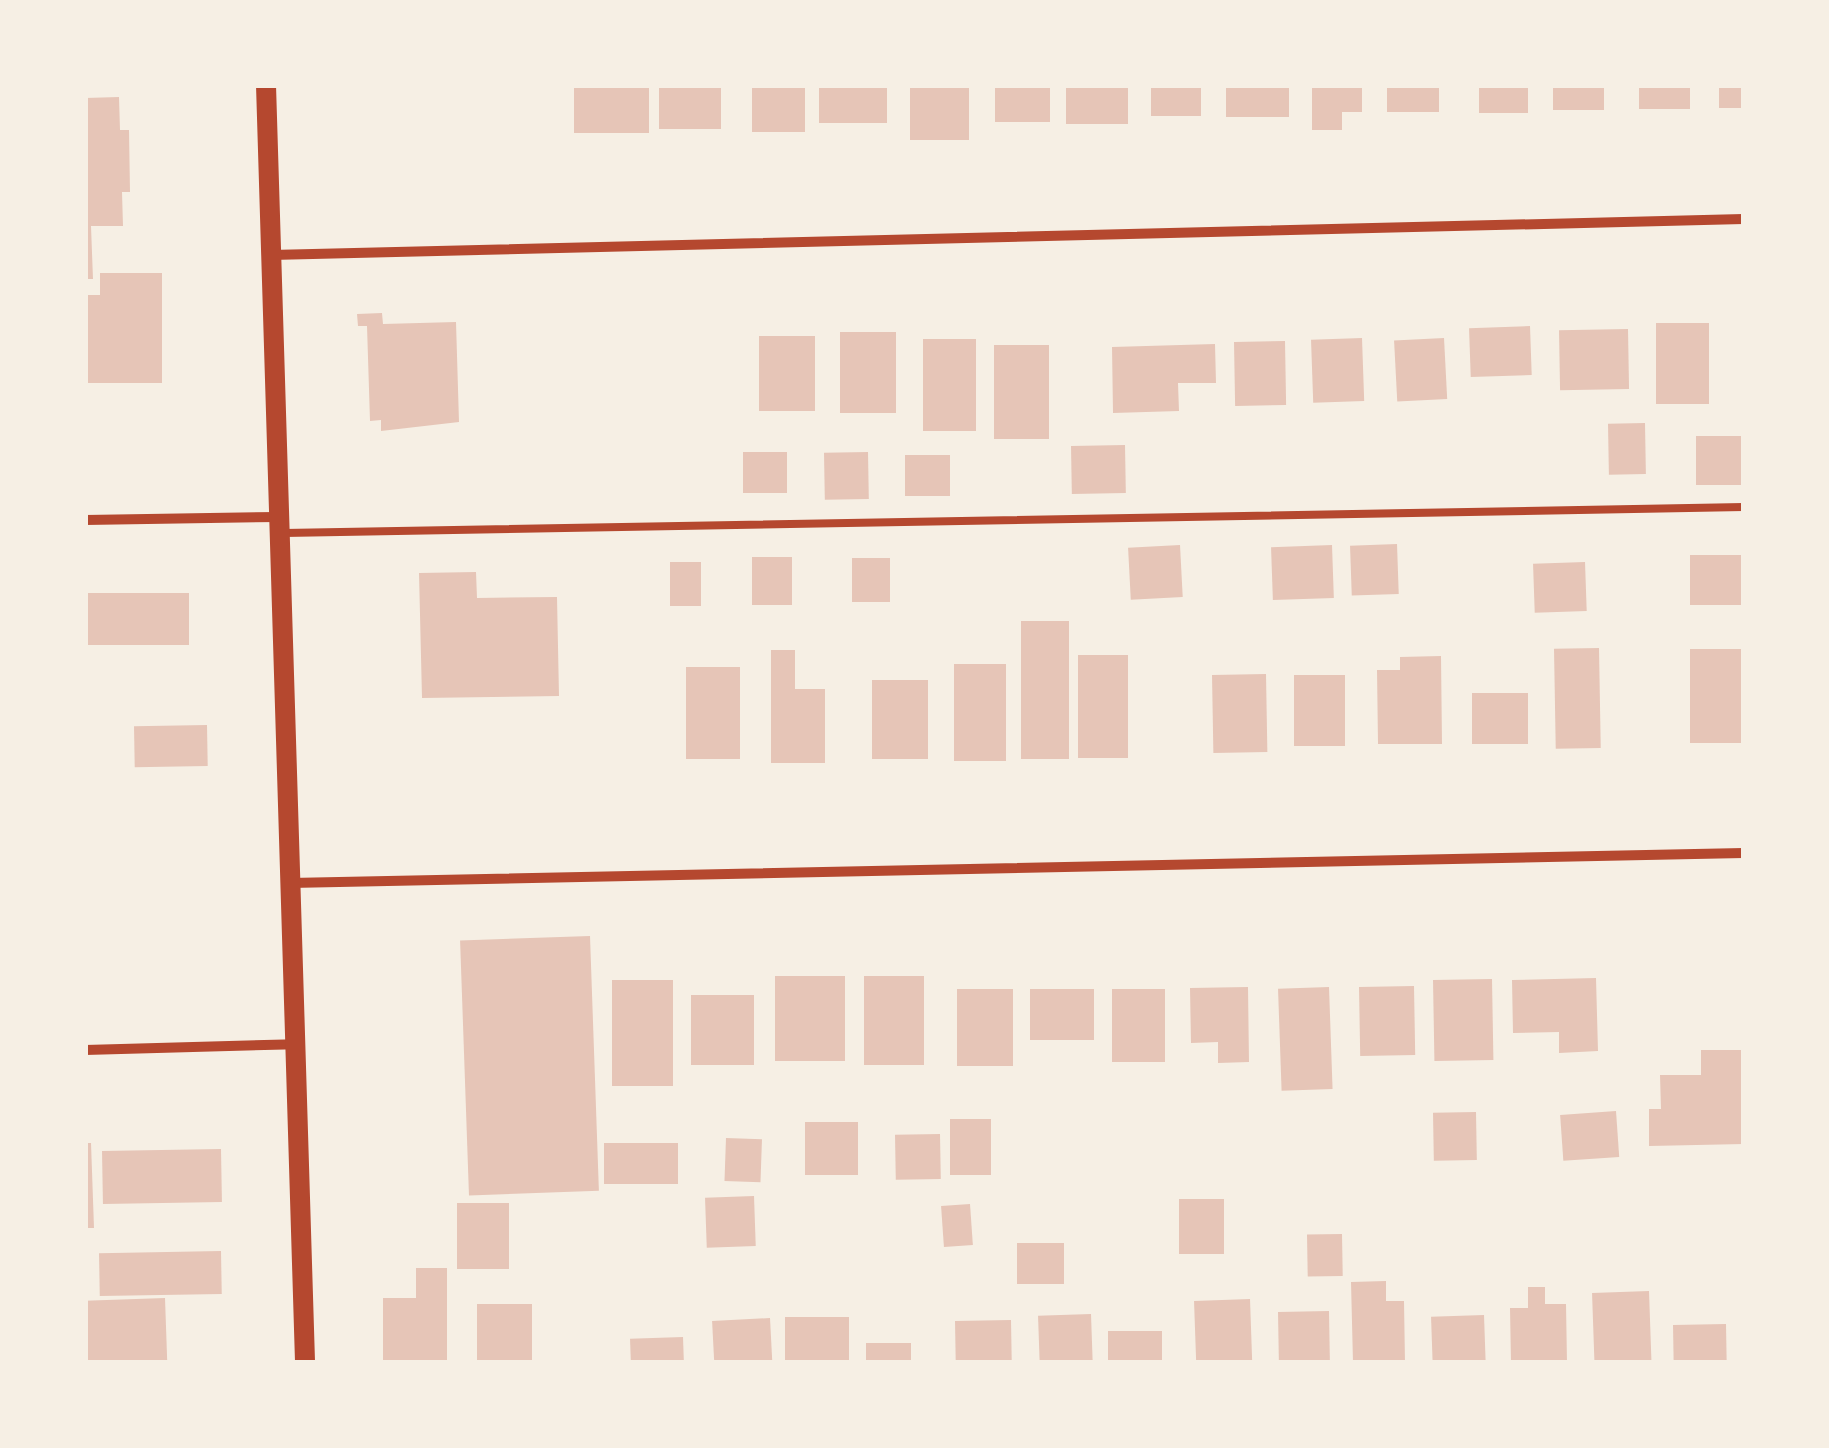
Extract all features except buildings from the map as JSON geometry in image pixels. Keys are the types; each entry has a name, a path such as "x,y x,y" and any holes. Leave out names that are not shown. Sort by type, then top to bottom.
{"main road":[{"path":"266,85 305,1363"}],"street":[{"path":"271,255 1744,219"},
{"path":"85,520 280,525"},
{"path":"290,883 1744,853"},
{"path":"85,1050 296,1044"}],"lane":[{"path":"280,525 1744,507"}]}
